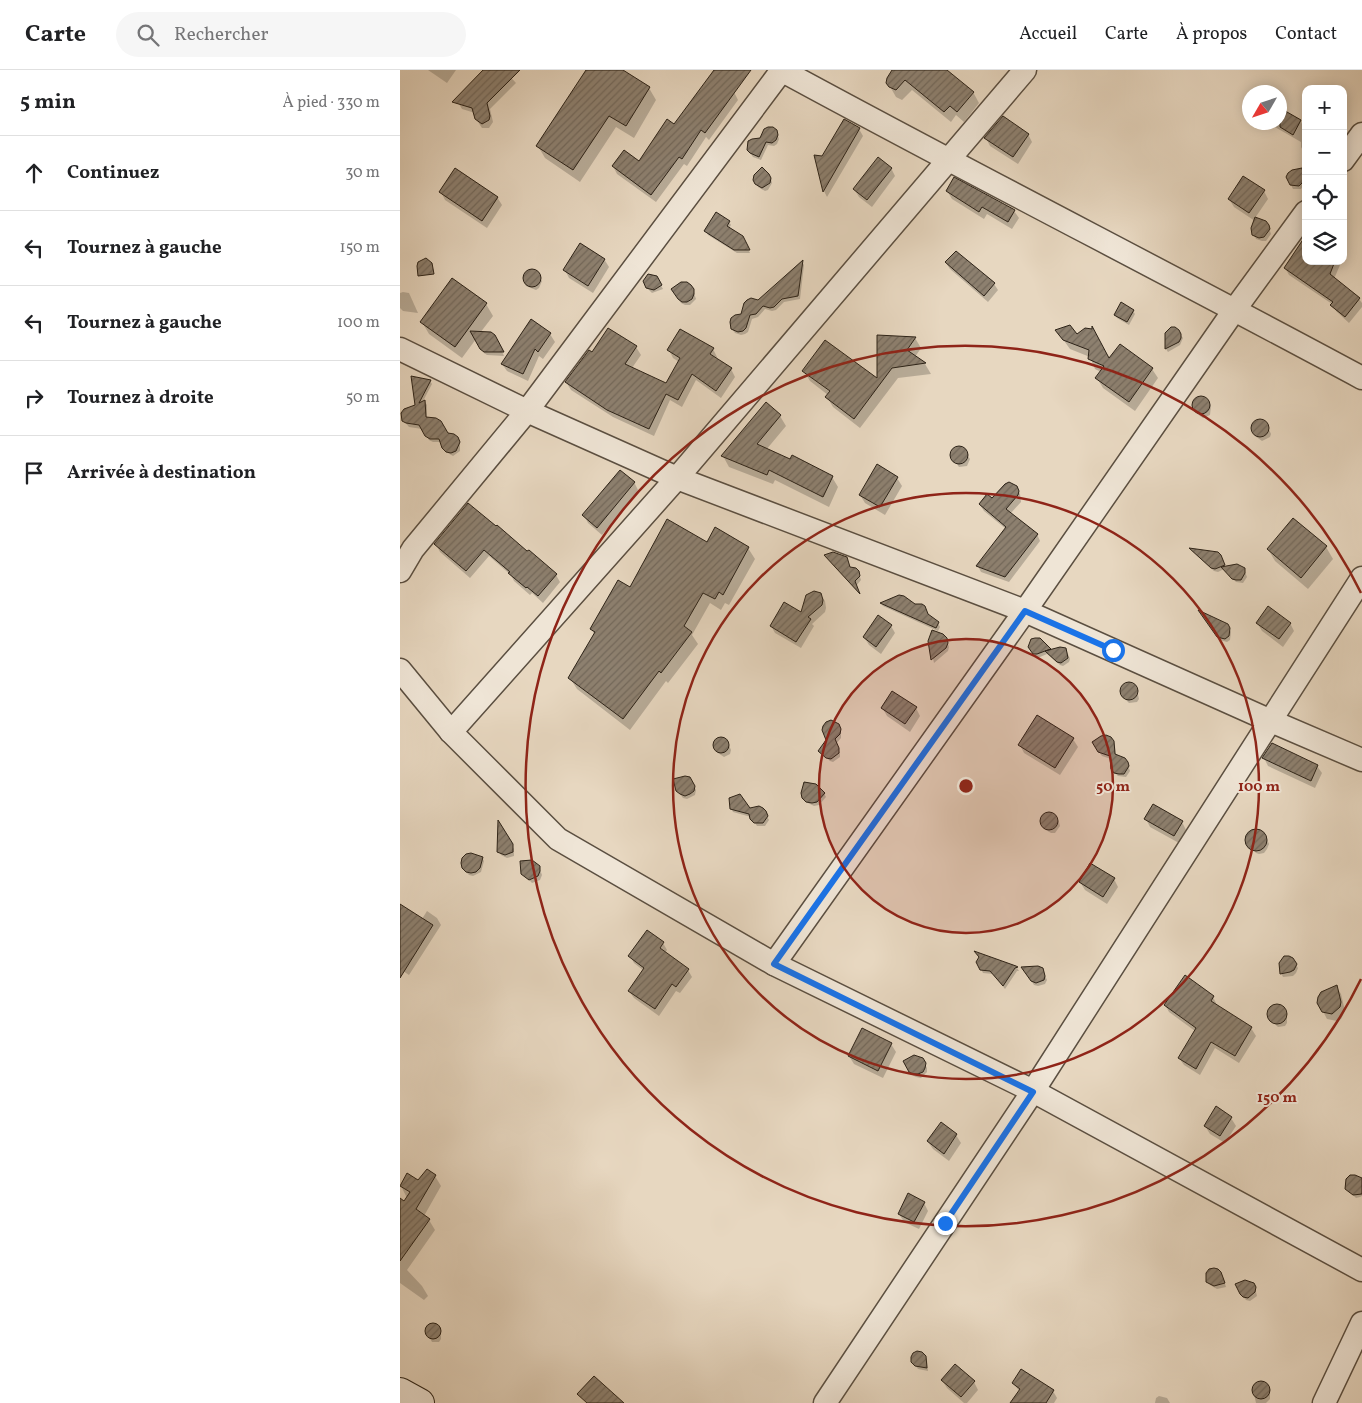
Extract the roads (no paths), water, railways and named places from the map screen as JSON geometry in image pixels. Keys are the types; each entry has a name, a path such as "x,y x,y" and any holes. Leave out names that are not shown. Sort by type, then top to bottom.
{"street":[{"path":"400,571 413,549 527,411 782,70 947,160 1235,309 1362,378"},
{"path":"451,732 677,478 1025,70"},
{"path":"1347,155 1362,134"},
{"path":"774,964 1025,611 1235,309 1302,217"},
{"path":"400,349 527,411 677,478 1025,611 1362,760"},
{"path":"825,1403 1033,1092 1362,578"},
{"path":"400,670 451,732 558,839 774,964 1033,1092 1362,1270"},
{"path":"1324,1403 1362,1323"},
{"path":"400,1392 420,1403"}]}
